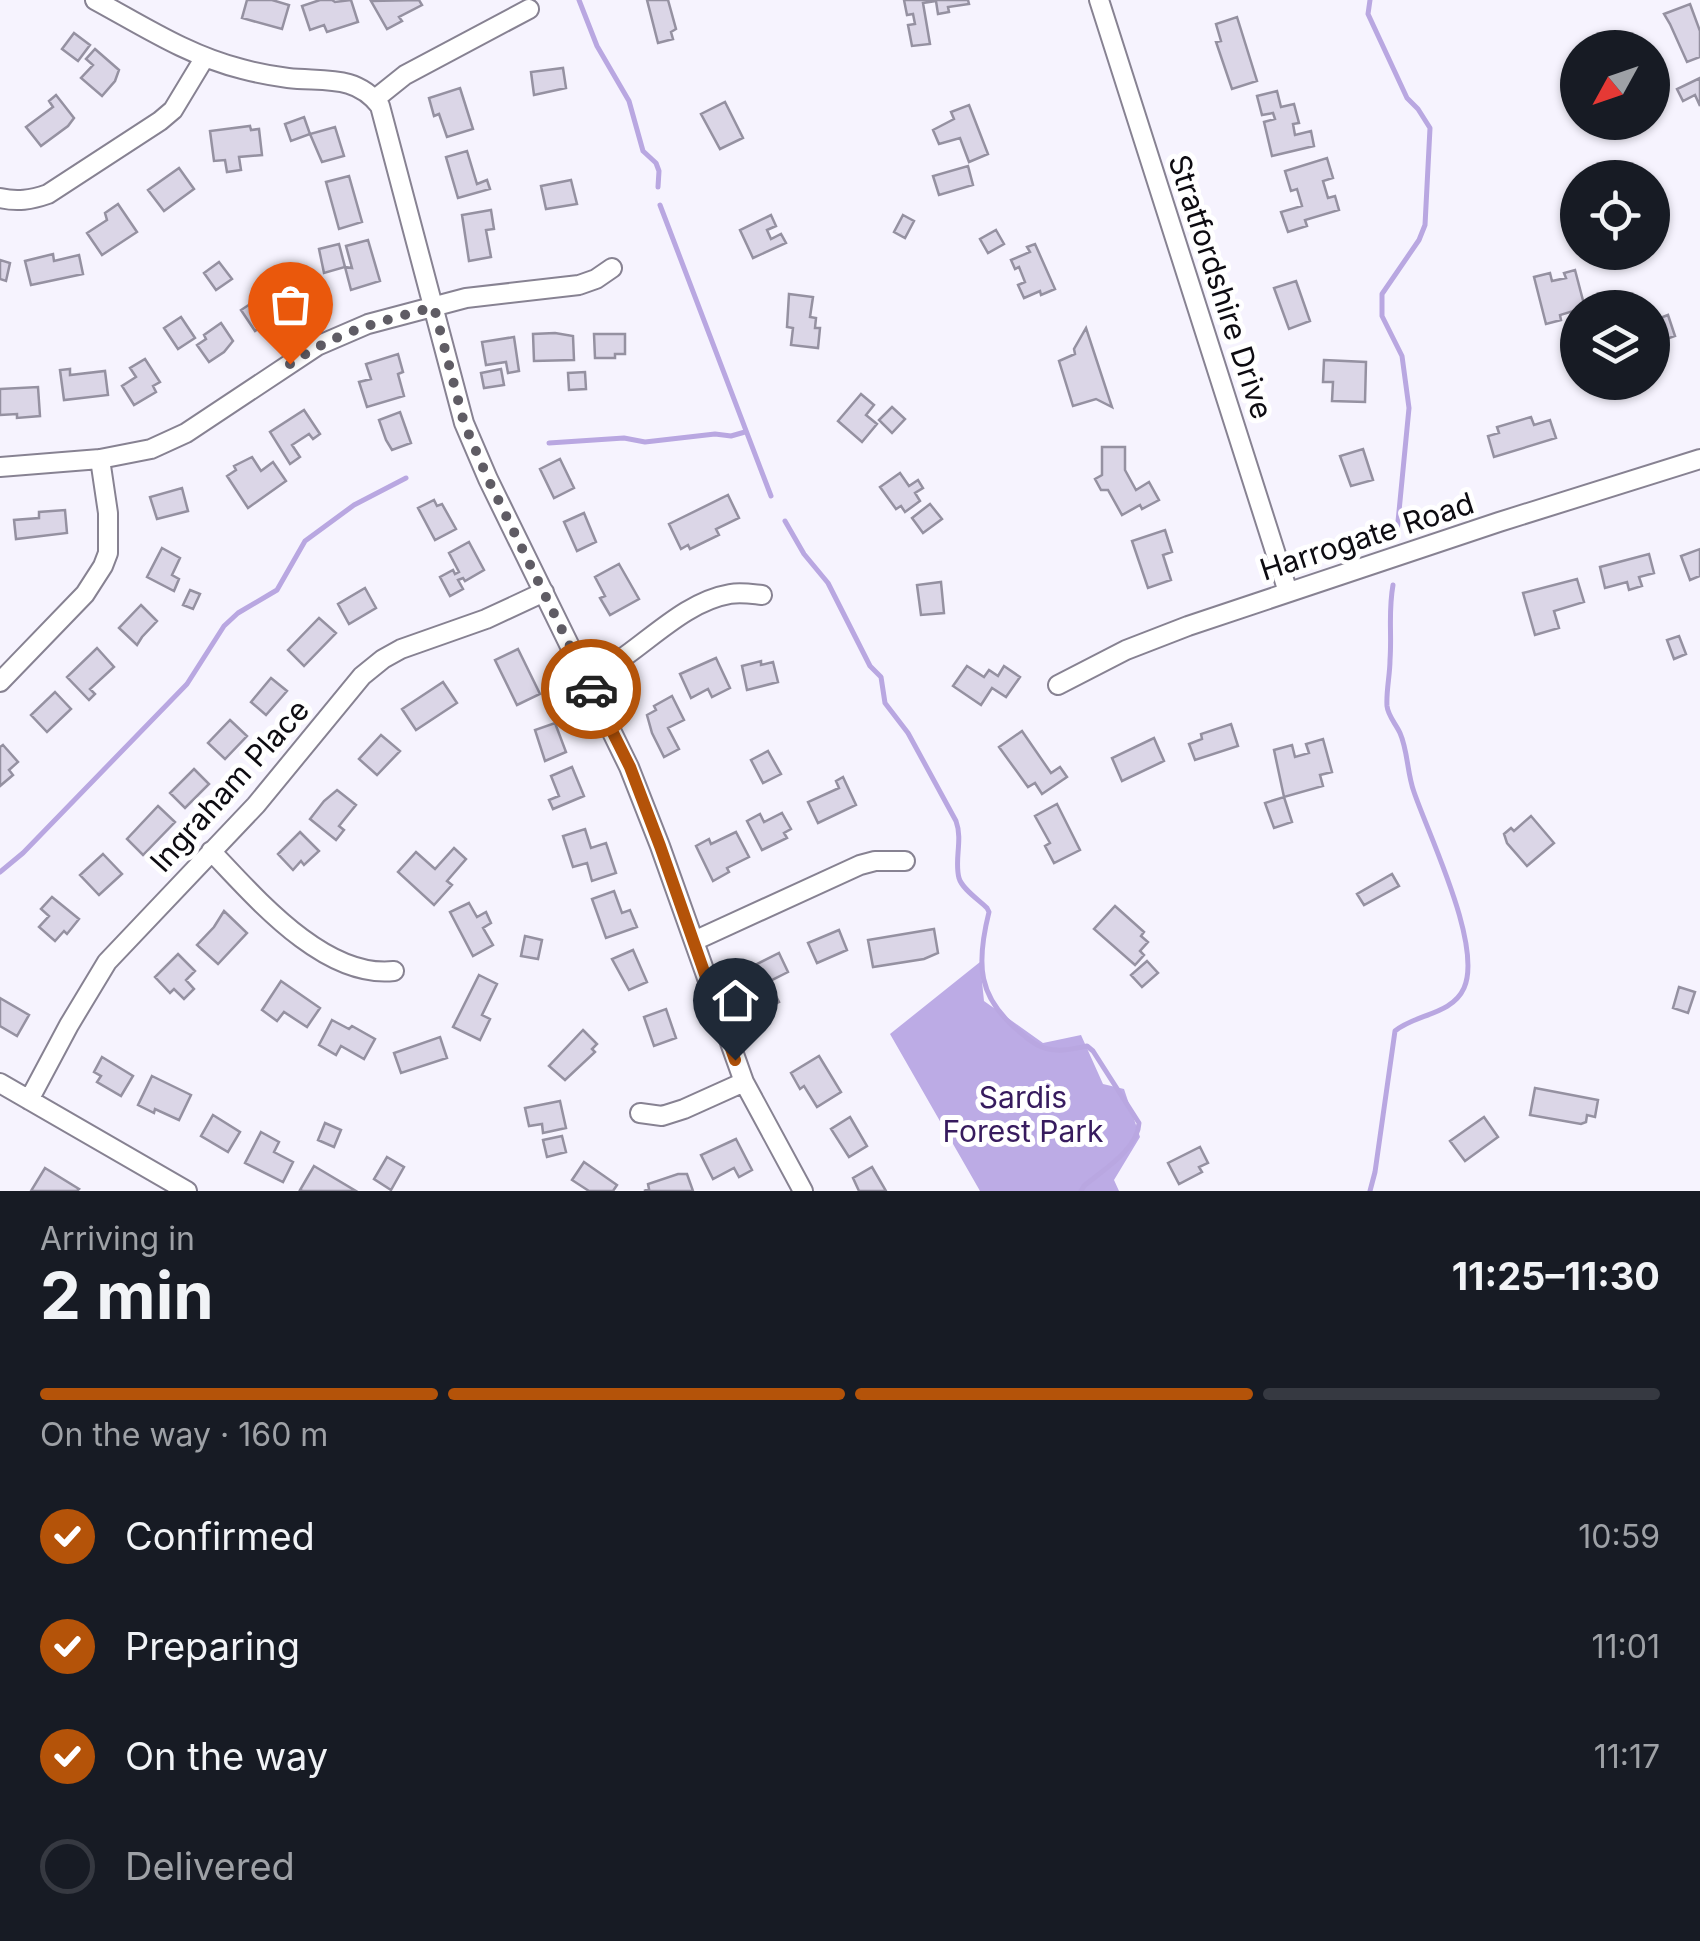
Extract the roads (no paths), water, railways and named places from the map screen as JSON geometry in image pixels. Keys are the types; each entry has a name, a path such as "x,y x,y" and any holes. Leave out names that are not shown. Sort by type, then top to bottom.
{"street":[{"path":"95,0 205,57 243,70 288,78 341,80 358,86 380,106 464,423 630,767 744,1082 804,1191"},
{"name":"Stratfordshire Drive","path":"1099,0 1288,592"},
{"path":"375,99 405,75 529,9"},
{"path":"0,198 34,199 48,194 160,121 182,100 205,57"},
{"path":"0,467 100,459 151,449 186,433 338,335 466,298 579,285 612,268"},
{"path":"0,682 85,594 104,566 108,514 100,459"},
{"name":"Harrogate Road","path":"1058,685 1126,650 1188,626 1700,459"},
{"name":"Ingraham Place","path":"29,1100 107,962 256,805 372,667 401,649 486,619 544,592"},
{"path":"587,679 630,654 699,604 729,594 762,595"},
{"path":"211,851 301,938 359,970 376,974 394,972"},
{"path":"694,941 860,865 904,862"},
{"path":"640,1113 662,1116 684,1110 744,1082"},
{"path":"0,1083 187,1191"}],"waterway":[{"path":"579,0 597,46 629,101 643,151 656,163 658,187"},
{"path":"1370,0 1368,14 1407,98 1430,128 1425,225 1382,294 1382,316 1402,356 1409,408 1397,532"},
{"path":"660,205 771,496"},
{"path":"549,443 624,438 645,442 745,432"},
{"path":"0,872 187,684 224,626 277,590 305,541 354,505 406,478"},
{"path":"785,521 804,554 828,583 870,666 881,677 885,703 908,733 956,821 959,878 989,912 982,964 988,993 996,1007 1006,1020 1041,1047 1060,1050 1087,1046 1139,1123 1133,1142 1081,1191"},
{"path":"1370,1191 1395,1031 1451,1004 1464,988 1468,969 1452,891 1414,792 1403,740 1388,710 1393,585"}],"park label":[{"name":"Sardis Forest Park","path":"1023,1115"}]}
